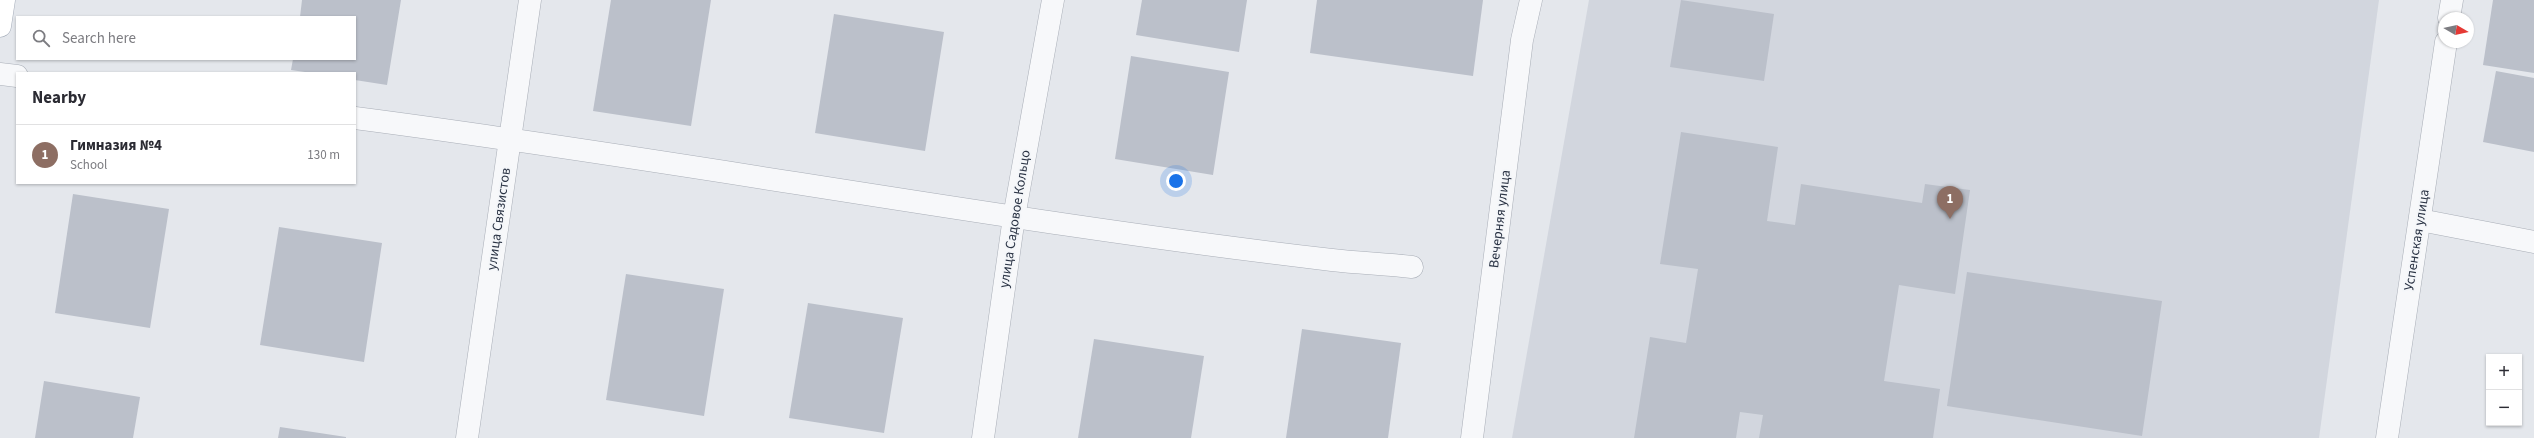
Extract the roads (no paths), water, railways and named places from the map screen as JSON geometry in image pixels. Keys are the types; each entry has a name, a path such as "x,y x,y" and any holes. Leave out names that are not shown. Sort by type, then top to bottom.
{"main road":[{"path":"0,26 4,0"}],"street":[{"name":"улица Связистов","path":"467,438 530,0"},
{"name":"улица Садовое Кольцо","path":"983,438 1014,217 1053,0"},
{"name":"Вечерняя улица","path":"1472,438 1522,40 1531,0"},
{"path":"2450,12 2452,0"},
{"name":"Успенская улица","path":"2387,438 2445,48"},
{"path":"0,74 16,76"},
{"path":"356,118 510,138 1014,217 1335,261 1412,267"},
{"path":"2420,220 2534,242"}],"place":[{"name":"Гимназия №4","path":"1950,219"}]}
